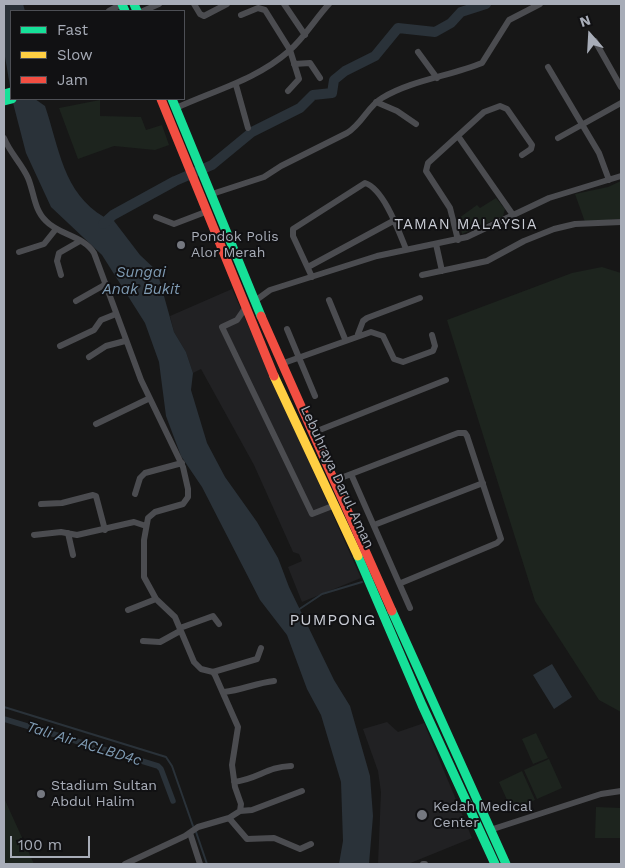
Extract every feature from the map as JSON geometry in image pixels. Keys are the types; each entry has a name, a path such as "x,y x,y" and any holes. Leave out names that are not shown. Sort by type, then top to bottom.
{"main road":[{"name":"Lebuhraya Darul Aman","path":"161,100 208,211 256,334 294,420 335,505 422,705 495,864"},
{"name":"Lebuhraya Darul Aman","path":"172,100 282,364 424,688 506,864"},
{"path":"232,276 255,299 251,306 256,334"},
{"path":"410,676 424,688 422,705"}],"street":[{"path":"110,10 122,4"},
{"path":"145,10 159,4"},
{"path":"194,4 200,14 204,16 227,4"},
{"path":"284,4 305,35"},
{"path":"176,108 254,76 290,50 305,35 329,4"},
{"path":"212,194 264,177 281,166 347,133 356,127 376,102 396,90 484,62 509,20 540,4"},
{"path":"241,15 258,8 265,10 290,50 299,79 288,91"},
{"path":"594,41 621,87"},
{"path":"418,52 436,78"},
{"path":"294,64 310,63 320,78"},
{"path":"548,67 603,161 609,180"},
{"path":"236,85 248,128"},
{"path":"376,102 397,111 416,124"},
{"path":"558,138 621,103"},
{"path":"458,240 450,208 427,175 426,168 488,109 504,106 532,145 531,149 522,155"},
{"path":"458,136 513,215"},
{"path":"4,138 12,155 26,173 41,214 56,229 80,241 94,253 148,400 182,463 188,489 187,500 180,505 152,514 146,526 144,577 156,599 168,609 180,630 185,645 196,666 213,672 257,659 261,648"},
{"path":"255,299 260,294 406,249 458,240 478,233 549,198 621,176"},
{"path":"312,278 293,236 294,229 365,183 371,185 394,220 406,249"},
{"path":"156,218 174,224 208,211"},
{"path":"308,267 394,220"},
{"path":"422,275 487,261 524,240 554,229 575,224 621,222"},
{"path":"19,252 44,244 56,229"},
{"path":"61,274 57,261 59,253 80,241"},
{"path":"436,244 442,271"},
{"path":"76,301 106,284"},
{"path":"358,334 363,321 367,318 420,298"},
{"path":"329,300 345,340"},
{"path":"246,307 238,320 222,327 312,514 335,505"},
{"path":"60,346 94,330 102,319 116,314"},
{"path":"287,328 315,396"},
{"path":"282,364 358,334 371,332 380,334 394,359 400,363 433,351 435,346 432,335"},
{"path":"89,357 106,346 125,341"},
{"path":"312,432 446,380"},
{"path":"96,424 148,400"},
{"path":"334,481 462,433 467,436 502,536 500,541 401,583"},
{"path":"135,494 140,478 144,473 182,463"},
{"path":"351,474 401,583 410,608"},
{"path":"374,525 483,483"},
{"path":"41,504 62,502 88,495 96,496 105,530"},
{"path":"34,535 68,532 77,535 134,522 146,526"},
{"path":"68,532 73,555"},
{"path":"128,610 156,599"},
{"path":"143,641 160,642 180,630 213,616 219,624"},
{"path":"213,672 224,692 238,727 232,765 234,782 241,804 240,811"},
{"path":"224,692 245,689 255,683 274,681"},
{"path":"234,782 258,777 273,767 291,766"},
{"path":"124,864 198,827 230,818 240,811 252,810 302,790"},
{"path":"490,830 601,794 621,791"},
{"path":"230,818 247,839 274,838 300,849 310,844"},
{"path":"190,832 200,864"}],"shaded area":[{"path":"100,100 100,116 141,117 146,130 162,125 169,145 155,150 114,146 78,159 59,108"},
{"path":"621,181 621,219 585,222 575,194 608,187"},
{"path":"496,198 505,209 503,216 462,234 459,218 477,205 480,208"},
{"path":"602,267 621,273 621,712 599,700 535,601 447,320 572,273"},
{"path":"232,289 361,578 302,602 288,567 302,561 299,554 293,552 254,465 201,369 193,373 186,352 174,332 170,316"},
{"name":"Kedah Medical Center","path":"387,722 398,732 424,723 472,838 408,864 378,864 381,792 378,771 363,729"},
{"path":"536,733 548,758 533,764 522,739"},
{"path":"549,759 562,788 537,799 524,770"},
{"path":"522,771 535,800 512,811 499,782"},
{"path":"4,798 34,864 4,864"},
{"path":"596,807 621,808 621,838 595,838"}],"water":[{"path":"4,4 23,4 25,10 10,10 10,86 4,51"},
{"name":"Sungai Anak Bukit","path":"12,100 36,100 45,106 64,168 79,195 90,207 104,217 113,215 114,221 140,255 157,271 174,332 186,352 193,373 191,390 207,443 225,477 257,522 278,558 289,587 334,680 350,706 370,776 373,816 369,864 339,864 343,841 341,782 321,715 307,689 287,635 260,600 202,487 181,456 166,416 159,362 145,323 102,255 51,207 26,153"},
{"path":"552,664 572,697 554,709 533,675"}],"waterway":[{"path":"103,224 113,215 175,181 212,165 252,132 300,108 313,95 332,93 334,80 345,71 375,56 398,28 435,32 451,23 461,12 486,4"},
{"path":"298,610 322,594 362,582"},
{"path":"4,707 166,757 172,766 193,826"},
{"name":"Tali Air ACLBD4c","path":"4,719 158,766 161,769 173,801"},
{"path":"196,832 207,864"}],"traffic: fast":[{"path":"122,4 125,10"},
{"path":"134,4 137,10"},
{"path":"4,94 10,92"},
{"path":"4,101 10,100"},
{"path":"172,100 261,316"},
{"path":"358,556 422,705 495,864"},
{"path":"392,611 506,864"}],"traffic: slow":[{"path":"274,376 358,556"}],"traffic: jam":[{"path":"161,100 274,376"},
{"path":"261,316 392,611"}],"place":[{"name":"Pondok Polis Alor Merah","path":"181,245"},
{"name":"Stadium Sultan Abdul Halim","path":"41,794"},
{"name":"Kedah Medical Center","path":"422,815"}],"district":[{"name":"TAMAN MALAYSIA","path":"466,225"},
{"name":"PUMPONG","path":"333,620"}]}
